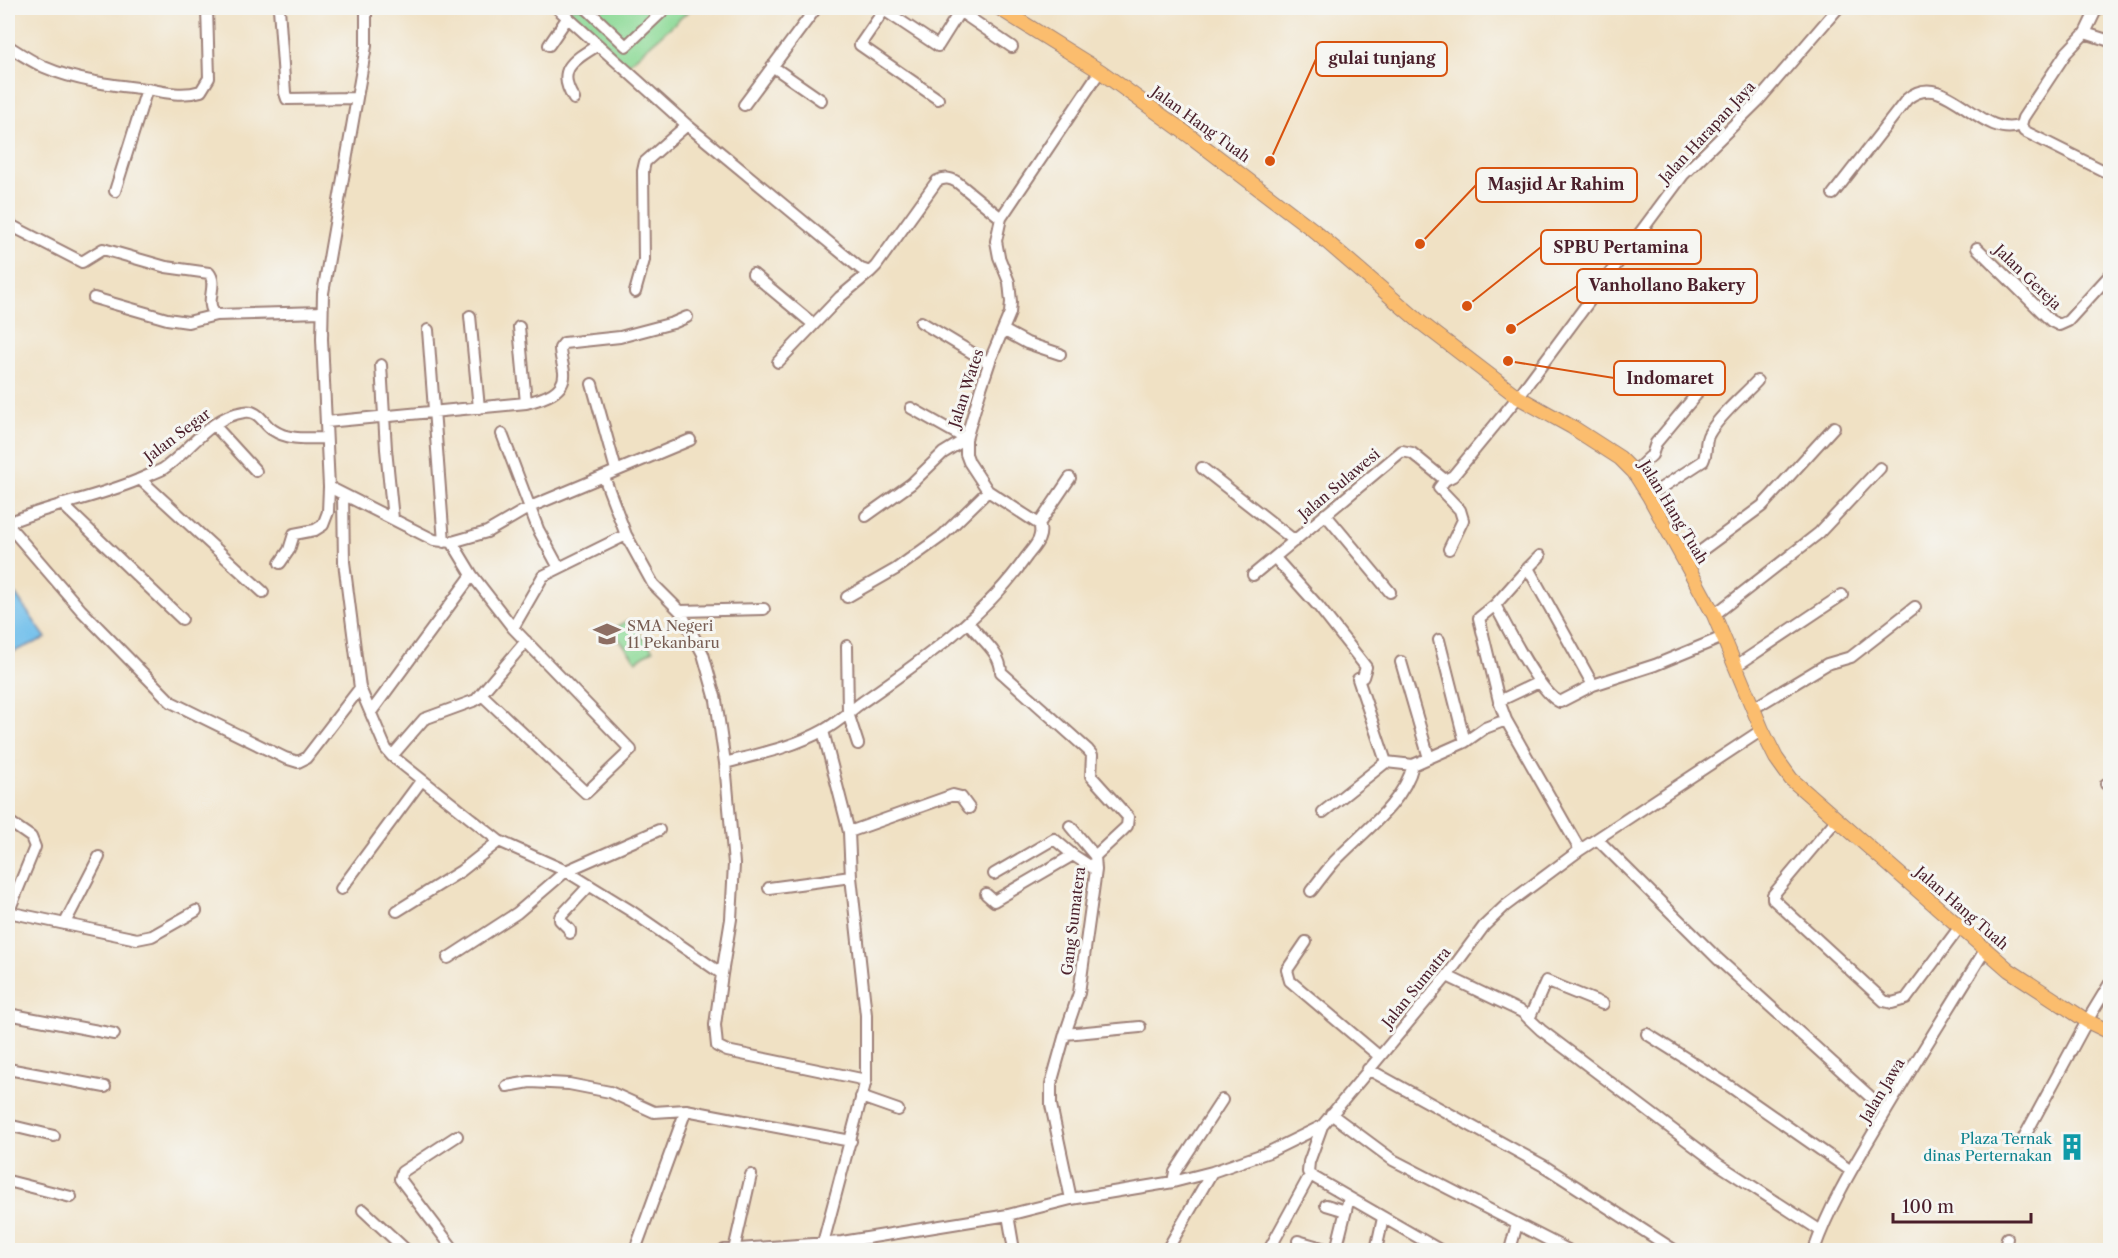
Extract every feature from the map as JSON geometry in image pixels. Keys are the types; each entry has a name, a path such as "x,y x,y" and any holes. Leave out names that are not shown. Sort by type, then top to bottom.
{"main road":[{"name":"Jalan Hang Tuah","path":"999,8 1100,71 1194,138 1312,229 1420,322 1518,397 1572,427 1620,458 1634,472 1686,562 1714,615 1762,730 1776,758 1791,779 2009,970 2087,1021 2110,1032"}],"street":[{"path":"8,46 43,67 97,82 176,95 201,91 209,78 207,8"},
{"path":"279,8 285,93 288,99 356,98"},
{"path":"280,563 290,550 294,534 315,530 323,525 328,512 322,293 366,46 366,8"},
{"path":"557,8 687,125 861,269 870,272"},
{"path":"586,8 627,46 666,8"},
{"path":"744,105 816,8"},
{"name":"Jalan Harapan Jaya","path":"1518,397 1683,175 1758,101 1838,8"},
{"path":"2097,8 2085,33 2066,53 2023,117 2021,125 2025,131 2110,174"},
{"path":"938,99 860,45 884,10 938,46 957,9 1012,47"},
{"path":"549,45 568,17"},
{"path":"2085,33 2110,41"},
{"path":"574,99 567,85 570,64 598,45"},
{"path":"772,66 821,100"},
{"name":"Jalan Wates","path":"1039,524 988,491 969,462 966,439 989,363 1010,313 1009,282 999,257 996,241 1001,218 1100,71"},
{"path":"115,191 147,89"},
{"path":"1833,194 1906,99 1916,91 1935,90 1999,127 2015,128 2021,125"},
{"path":"635,292 644,260 643,171 645,162 687,125"},
{"path":"778,362 840,297 876,266 937,181 951,178 1001,218"},
{"path":"8,224 82,262 103,249 166,267 209,273 213,279 210,305 216,315"},
{"name":"Jalan Gereja","path":"1977,248 2051,321 2059,325 2068,321 2110,275"},
{"path":"753,274 813,324"},
{"path":"94,298 167,319 188,322 216,315 322,312"},
{"path":"470,316 479,408"},
{"path":"326,422 526,403 549,397 561,384 564,373 560,348 564,343 620,337 673,323 687,316"},
{"path":"921,322 989,363"},
{"path":"519,327 526,403"},
{"path":"428,330 433,413 448,542 513,628 631,750 586,793 481,694"},
{"path":"1003,330 1027,343 1060,354"},
{"path":"381,365 393,519"},
{"path":"1649,496 1703,461 1706,455 1706,440 1712,428 1757,381"},
{"path":"592,384 616,470"},
{"path":"1634,472 1652,455 1656,443 1696,395"},
{"path":"1449,549 1463,520 1460,510 1439,488 1445,480 1453,477 1518,397"},
{"path":"866,516 911,484 943,453 966,439 911,408"},
{"name":"Jalan Segar","path":"8,524 32,513 79,501 140,479 163,468 214,424 246,411 260,416 273,430 298,439 326,438"},
{"path":"214,424 256,471"},
{"path":"1686,562 1762,506 1834,427"},
{"path":"502,434 538,529 559,568"},
{"path":"329,487 434,540 448,542 487,532 530,507 690,440"},
{"name":"Jalan Sulawesi","path":"1253,575 1402,451 1412,453 1445,480"},
{"path":"1202,468 1295,541"},
{"path":"1714,615 1819,533 1880,468"},
{"path":"604,477 626,535 653,584 680,611 703,654 716,700 725,763 734,864 731,919 715,1025 717,1046 727,1051 866,1080"},
{"path":"725,763 795,744 823,731 911,668 968,622 1018,570 1040,539 1039,524 1070,478"},
{"path":"140,479 263,592"},
{"path":"847,597 896,569 933,543 988,491"},
{"path":"343,495 344,562 360,688 386,749 421,781 498,842 566,871 631,911 722,974"},
{"path":"62,504 182,619"},
{"path":"1324,514 1390,592"},
{"path":"8,524 81,610 171,702 285,758 298,762 306,759 360,688"},
{"path":"513,628 543,576 626,535"},
{"path":"1540,556 1495,605 1479,618 1499,701 1506,720 1580,850"},
{"path":"1275,558 1366,667 1363,677 1358,679 1386,762"},
{"path":"1528,568 1593,686"},
{"path":"370,712 472,575"},
{"path":"1736,666 1842,595"},
{"path":"1495,605 1539,682 1555,700 1560,702 1593,686 1655,665 1723,637"},
{"path":"1754,708 1827,664 1851,657 1915,607"},
{"path":"680,611 764,609"},
{"name":"Gang Sumatera","path":"968,622 997,655 1001,663 998,675 1088,750 1092,755 1091,776 1126,814 1128,821 1127,826 1095,856 1096,870 1079,993 1051,1084 1051,1105 1071,1199"},
{"path":"1439,640 1465,742"},
{"path":"392,756 424,719 476,700 526,641"},
{"path":"847,646 848,713 858,744"},
{"path":"1401,662 1429,758"},
{"path":"1499,701 1539,682"},
{"path":"1323,812 1386,762 1413,765 1465,742 1485,728 1506,720"},
{"name":"Jalan Sumatra","path":"724,1251 823,1243 841,1246 1008,1215 1071,1199 1173,1182 1212,1172 1269,1152 1322,1126 1447,976 1484,926 1528,888 1580,850 1762,730"},
{"path":"823,731 849,832 851,877 866,1015 866,1080 823,1243"},
{"path":"1311,891 1333,863 1395,800 1409,781 1413,765"},
{"path":"341,890 421,781"},
{"path":"849,832 953,795 961,797 969,808"},
{"path":"1837,819 1773,895 1773,899 1884,1001 1892,1003 1906,999 1959,928"},
{"path":"8,822 31,837 35,847 8,912 137,939 152,936 196,911"},
{"path":"1070,826 1095,856"},
{"path":"448,958 517,913 566,871 659,830"},
{"path":"994,874 1054,839 1096,870"},
{"path":"1597,839 1718,959 1886,1111"},
{"path":"397,911 461,871 498,842"},
{"path":"986,894 994,901 1073,855"},
{"path":"66,923 99,857"},
{"path":"768,888 851,877"},
{"path":"570,933 560,917 590,886"},
{"path":"1306,942 1287,970 1290,981 1379,1056"},
{"name":"Jalan Jawa","path":"1814,1251 1821,1231 1851,1171 1985,950"},
{"path":"1447,976 1522,1012 1529,1020 1710,1157 1821,1231"},
{"path":"1529,1020 1546,981 1603,1004"},
{"path":"2022,1141 2110,983"},
{"path":"8,1014 114,1034"},
{"path":"1065,1034 1140,1027"},
{"path":"1647,1034 1725,1083 1851,1171"},
{"path":"8,1069 105,1087"},
{"path":"1368,1069 1544,1166 1674,1251"},
{"path":"507,1086 530,1082 569,1084 610,1092 654,1112 686,1110 851,1141"},
{"path":"861,1097 898,1110"},
{"path":"1173,1182 1175,1172 1222,1100"},
{"path":"635,1251 686,1110"},
{"path":"1331,1114 1393,1160 1568,1251"},
{"path":"8,1125 54,1136"},
{"path":"1322,1126 1309,1162 1310,1175 1383,1218 1422,1246 1440,1251"},
{"path":"454,1251 400,1179 400,1175 457,1136"},
{"path":"1167,1251 1212,1172"},
{"path":"734,1250 751,1174"},
{"path":"1269,1251 1310,1175"},
{"path":"8,1181 71,1197"},
{"path":"1336,1251 1349,1198"},
{"path":"1326,1206 1346,1211"},
{"path":"363,1210 406,1251"},
{"path":"1008,1215 1014,1251"},
{"path":"1376,1251 1383,1218"},
{"path":"1510,1251 1517,1224"},
{"path":"2006,1251 2007,1238"},
{"path":"1298,1241 1329,1251"}],"green space":[{"path":"561,8 692,8 626,66"},
{"path":"628,620 653,650 636,661 612,630"}],"water":[{"path":"8,584 46,638 8,654"}],"place":[{"name":"gulai tunjang","path":"1270,161"},
{"name":"Masjid Ar Rahim","path":"1420,244"},
{"name":"SPBU Pertamina","path":"1467,306"},
{"name":"Vanhollano Bakery","path":"1511,329"},
{"name":"Indomaret","path":"1508,361"},
{"name":"SMA Negeri 11 Pekanbaru","path":"607,634"},
{"name":"Plaza Ternak dinas Perternakan","path":"2072,1147"}]}
